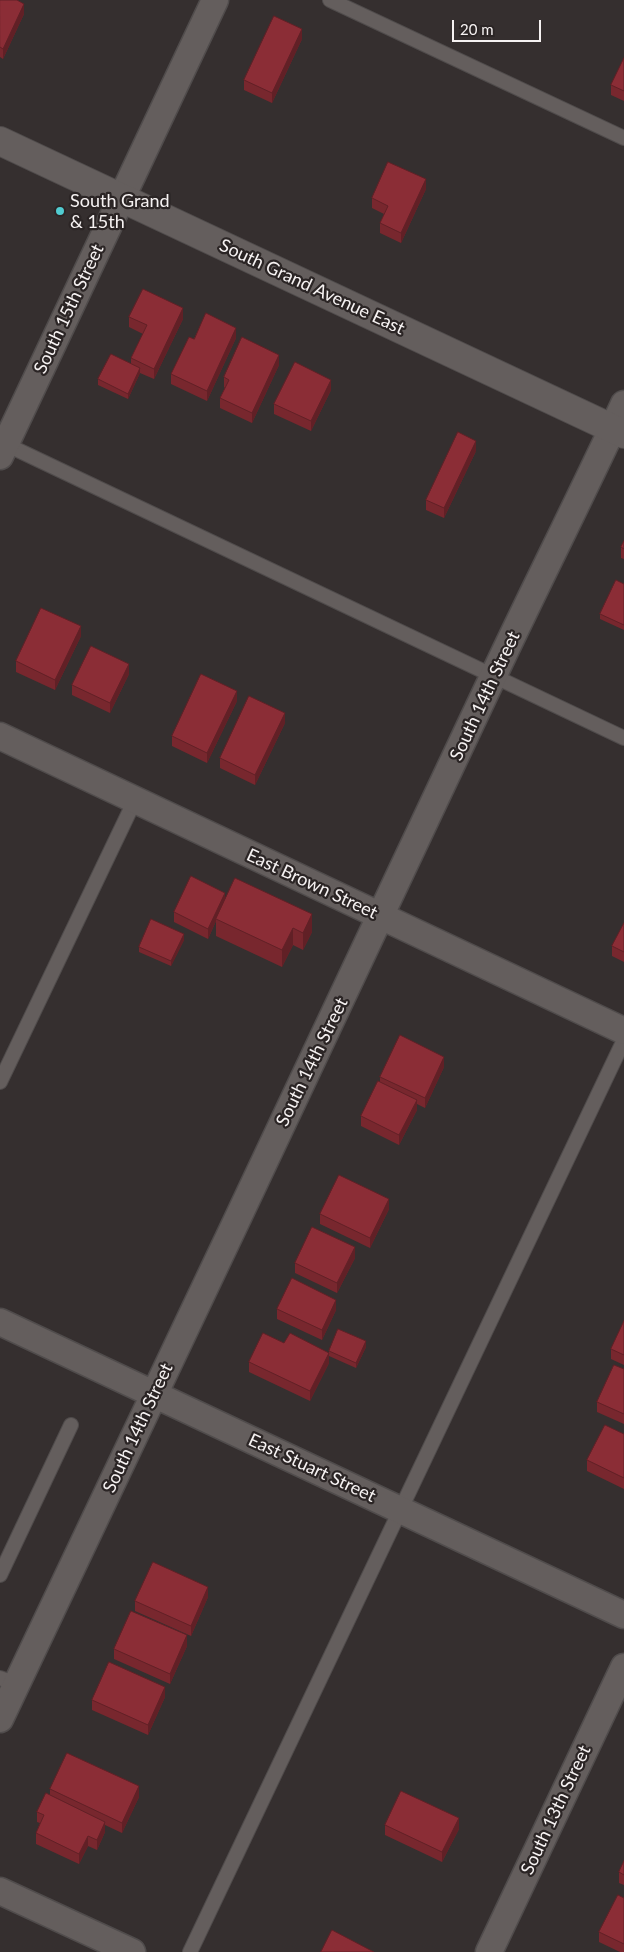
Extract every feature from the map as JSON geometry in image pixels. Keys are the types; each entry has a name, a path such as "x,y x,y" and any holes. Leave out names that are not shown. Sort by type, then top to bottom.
{"main road":[{"name":"South Grand Avenue East","path":"0,141 123,197 618,431"}],"street":[{"name":"South 15th Street","path":"2,448 216,0"},
{"name":"South 14th Street","path":"0,1719 8,1681 154,1394 494,676 618,431 624,404"},
{"name":"East Brown Street","path":"0,736 624,1031"},
{"name":"East Stuart Street","path":"0,1322 624,1615"},
{"name":"South 13th Street","path":"489,1952 624,1667"},
{"path":"0,1891 132,1952"}],"lane":[{"path":"330,0 624,138"},
{"path":"2,448 624,738"},
{"path":"0,1082 135,800"},
{"path":"190,1952 624,1040"},
{"path":"0,1575 71,1425"}],"building":[{"path":"0,0 17,0 24,4 3,49 0,47"},
{"path":"274,16 302,29 272,93 244,80"},
{"path":"624,58 624,91 611,85"},
{"path":"388,162 426,179 401,233 380,223 388,206 372,198"},
{"path":"143,289 183,308 154,369 131,358 147,325 129,317"},
{"path":"206,313 236,328 207,391 171,374 189,337 194,339"},
{"path":"242,337 279,355 252,413 220,398 229,380 224,377"},
{"path":"111,354 140,368 128,394 98,379"},
{"path":"295,362 331,380 311,421 274,404"},
{"path":"458,432 476,441 444,508 426,500"},
{"path":"616,580 624,584 624,625 600,614"},
{"path":"41,608 81,626 55,680 16,661"},
{"path":"91,646 129,664 110,703 72,685"},
{"path":"201,674 237,691 207,753 172,736"},
{"path":"249,696 285,713 255,775 220,758"},
{"path":"191,876 225,893 208,929 174,912"},
{"path":"235,878 312,914 303,933 293,928 282,950 216,919"},
{"path":"151,919 184,934 171,961 139,947"},
{"path":"624,923 624,952 612,946"},
{"path":"400,1035 444,1057 425,1098 380,1077"},
{"path":"378,1081 417,1100 399,1135 361,1116"},
{"path":"339,1175 389,1199 370,1238 320,1214"},
{"path":"312,1227 355,1247 337,1283 295,1263"},
{"path":"292,1278 336,1300 322,1330 277,1309"},
{"path":"624,1321 624,1355 611,1349"},
{"path":"338,1329 366,1341 356,1363 329,1351"},
{"path":"263,1333 284,1343 290,1333 329,1353 310,1391 249,1362"},
{"path":"614,1365 624,1369 624,1414 597,1402"},
{"path":"605,1425 624,1434 624,1478 587,1460"},
{"path":"153,1562 208,1587 191,1626 135,1601"},
{"path":"131,1611 187,1635 170,1674 114,1649"},
{"path":"109,1662 165,1687 148,1725 92,1700"},
{"path":"67,1753 139,1786 122,1823 50,1789"},
{"path":"401,1791 459,1818 442,1852 385,1825"},
{"path":"46,1793 105,1822 97,1840 88,1836 79,1854 36,1833 44,1815 37,1812"},
{"path":"624,1861 624,1875 619,1872"},
{"path":"618,1895 624,1898 624,1944 599,1932"},
{"path":"332,1930 374,1952 321,1952"}],"place":[{"name":"South Grand & 15th","path":"60,211"}]}
